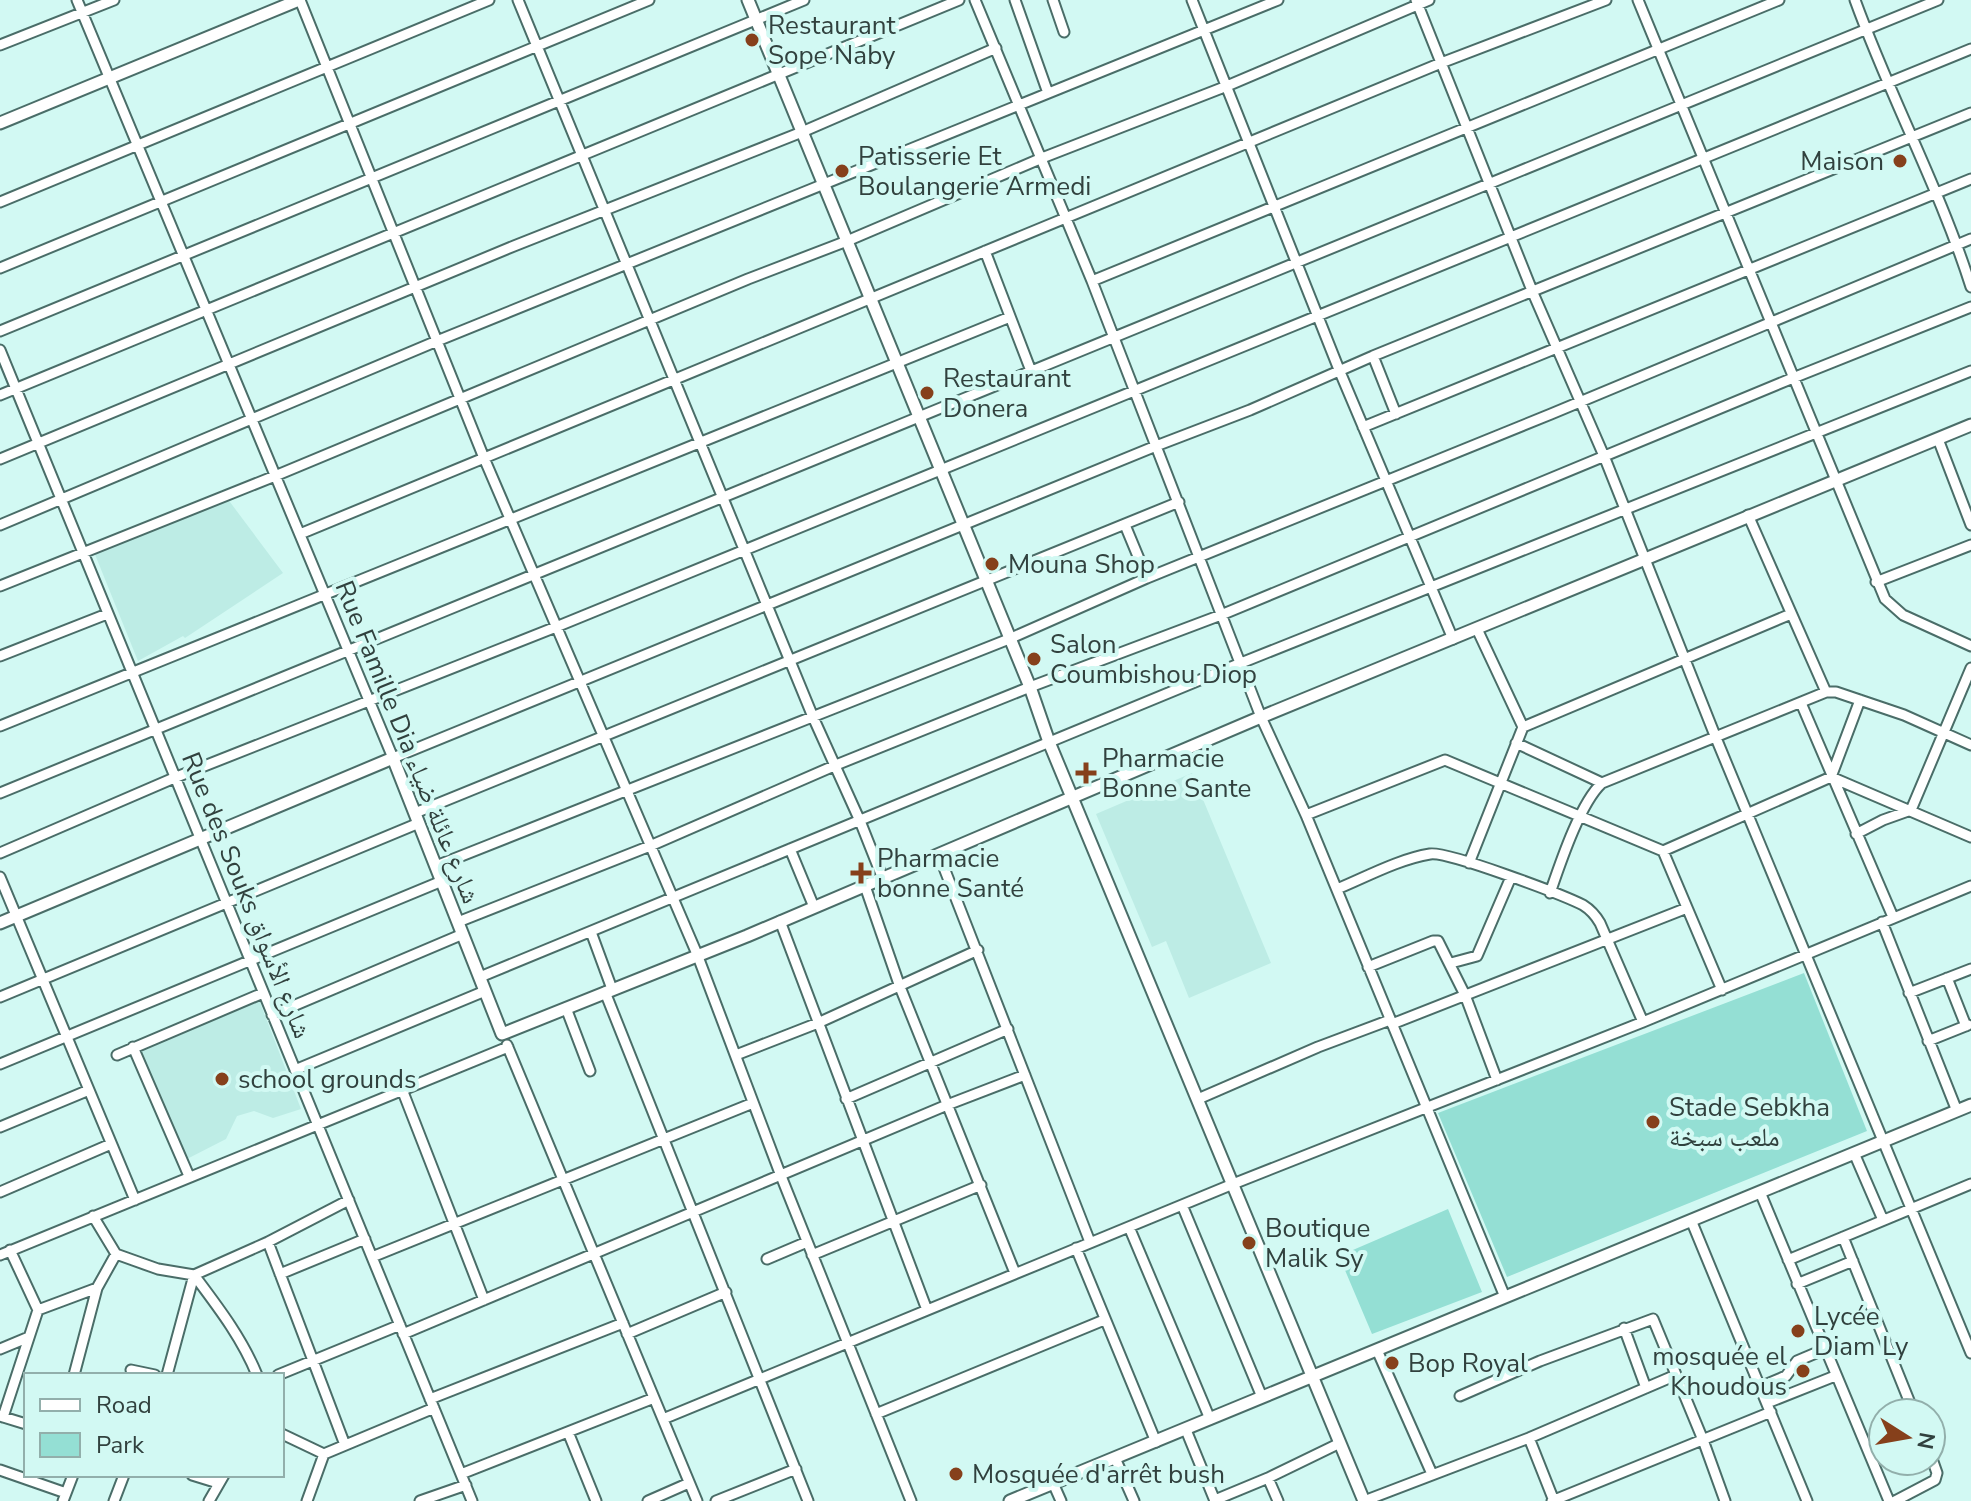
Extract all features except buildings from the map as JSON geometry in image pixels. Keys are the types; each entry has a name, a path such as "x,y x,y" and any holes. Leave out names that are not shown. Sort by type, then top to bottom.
{"street":[{"name":"Rue Famille Dia شارع عائلة ضياء","path":"77,0 393,758 502,1034 697,1501"},
{"path":"0,45 114,0"},
{"path":"0,123 300,0 484,458 697,954 781,1176 911,1501"},
{"path":"0,202 489,0"},
{"path":"518,0 790,662 883,879"},
{"path":"0,268 649,0"},
{"path":"748,0 1030,687 1049,742 1364,1501 1529,1438 1676,1375"},
{"path":"0,331 804,0"},
{"path":"0,395 959,0"},
{"path":"975,0 1092,281 1261,717 1306,815 1505,1297"},
{"path":"1015,0 1048,93"},
{"path":"1053,0 1064,32"},
{"path":"1192,0 1340,372 1453,639"},
{"path":"0,525 437,341 1278,0"},
{"path":"0,586 275,476 1042,158 1227,86 1417,2 1429,0"},
{"path":"300,534 1441,63 1606,0"},
{"path":"1638,0 1747,269 1837,479 1876,582 1892,608 1971,646"},
{"path":"1092,281 1779,0"},
{"path":"1855,0 1887,83 1957,244 1971,287"},
{"path":"0,793 1938,0"},
{"path":"1417,2 1533,293 1604,456 1684,660 1971,1353"},
{"path":"0,459 415,287 802,132 996,48"},
{"path":"0,853 174,778 556,627 1971,49"},
{"path":"0,923 393,758 1971,113"},
{"path":"1363,427 1971,179"},
{"path":"436,866 1009,639 1147,578 1971,239"},
{"path":"985,251 1031,371"},
{"path":"272,1015 460,928 836,765 1221,615 1971,307"},
{"path":"0,726 1010,317"},
{"name":"Rue des Souks شارع الأسواق","path":"0,350 472,1501"},
{"path":"1373,356 1396,414"},
{"path":"480,977 1241,663 1971,371"},
{"path":"502,1034 883,879 1261,717 1971,425"},
{"path":"1938,439 1971,525"},
{"path":"0,997 226,903 603,737 1179,502"},
{"path":"1748,515 1826,692"},
{"path":"1125,525 1147,578"},
{"path":"1876,582 1971,545"},
{"path":"0,656 107,614"},
{"path":"1469,863 1523,727 1791,614"},
{"path":"1477,629 1523,727"},
{"path":"1856,834 1911,810 1971,668"},
{"path":"1550,893 1581,817 1602,783 1826,692 1836,692 1904,715 1971,745"},
{"path":"1831,777 1860,700"},
{"path":"1801,703 1893,917"},
{"path":"1516,743 1602,783"},
{"path":"1306,815 1445,760 1501,782 1663,851 1722,990"},
{"path":"1663,851 1831,777 1971,837"},
{"path":"790,849 814,907"},
{"path":"1337,889 1431,854 1511,877 1583,906 1594,914 1643,1022"},
{"path":"939,855 1090,1242"},
{"path":"0,877 135,1200"},
{"path":"1451,963 1477,956 1511,877"},
{"path":"0,1064 442,881"},
{"path":"865,886 900,987 1015,1273"},
{"path":"663,1419 1090,1242 1643,1022 1971,886"},
{"path":"1198,1099 1318,1047 1465,995 1687,908"},
{"path":"780,921 927,1310"},
{"path":"1882,922 1957,1111"},
{"path":"591,932 608,991 808,1501"},
{"path":"1368,967 1438,941 1465,995 1497,1080"},
{"path":"736,1055 818,1023 978,950"},
{"path":"1909,993 1971,969"},
{"path":"1928,1041 1968,1025 1947,978"},
{"path":"295,1070 485,991"},
{"path":"117,1055 263,993"},
{"path":"566,1008 590,1071"},
{"path":"846,1099 1008,1029"},
{"path":"133,1047 189,1176"},
{"path":"24,1423 2,1417 38,1310 5,1252 508,1047"},
{"path":"282,1373 311,1360 484,1300 1025,1075"},
{"path":"0,1127 89,1090"},
{"path":"403,1092 484,1300"},
{"path":"372,1257 753,1103"},
{"path":"1010,1501 1971,1105"},
{"path":"0,1192 111,1144"},
{"path":"1854,1153 1883,1220"},
{"path":"1788,1260 1971,1184"},
{"path":"812,1255 981,1185"},
{"path":"1760,1192 1823,1350 1892,1501 1936,1477"},
{"path":"93,1216 116,1254 158,1269 194,1275 268,1242 349,1200"},
{"path":"1182,1205 1262,1397"},
{"path":"1691,1220 1807,1501"},
{"path":"1129,1227 1210,1419"},
{"path":"1843,1237 1908,1397"},
{"path":"280,1274 365,1239"},
{"path":"268,1242 345,1445"},
{"path":"767,1259 807,1242"},
{"path":"1076,1248 1156,1442"},
{"path":"75,1373 97,1288 116,1254"},
{"path":"1797,1284 1853,1261"},
{"path":"168,1373 194,1275"},
{"path":"194,1275 232,1327 256,1373"},
{"path":"38,1310 97,1288"},
{"path":"627,1334 726,1292"},
{"path":"1460,1396 1649,1318 1655,1320 1725,1501"},
{"path":"876,1414 1104,1320"},
{"path":"307,1501 324,1454 432,1403 623,1323"},
{"path":"1624,1328 1646,1388"},
{"path":"0,1349 29,1337"},
{"path":"1377,1350 1432,1474"},
{"path":"1760,1387 1786,1376 1797,1361 1823,1350"},
{"path":"131,1370 145,1373"},
{"path":"1529,1438 1553,1501 1703,1440 1835,1376"},
{"path":"461,1474 654,1398"},
{"path":"1186,1430 1215,1500 1340,1443"},
{"path":"568,1432 596,1501"},
{"path":"284,1435 324,1454"},
{"path":"1115,1458 1134,1501"},
{"path":"716,1501 796,1469"},
{"path":"0,1470 65,1497 72,1477"},
{"path":"114,1501 123,1477"},
{"path":"1268,1478 1278,1501"},
{"path":"221,1479 210,1499 222,1501"},
{"path":"648,1501 689,1483"},
{"path":"1053,1483 1061,1501"},
{"path":"420,1501 466,1485"}],"shaded area":[{"path":"227,498 283,573 185,638 183,636 138,661 94,552"},
{"path":"1192,773 1271,963 1189,998 1166,941 1152,947 1096,814"},
{"name":"school grounds","path":"259,1000 301,1109 273,1118 254,1111 237,1116 226,1139 185,1160 138,1048 141,1044"}],"green space":[{"name":"Stade Sebkha ملعب سبخة","path":"1804,973 1867,1131 1507,1277 1438,1113"},
{"path":"1448,1209 1482,1292 1372,1334 1339,1256"}],"place":[{"name":"Restaurant Sope Naby","path":"752,40"},
{"name":"Maison","path":"1900,161"},
{"name":"Patisserie Et Boulangerie Armedi","path":"842,171"},
{"name":"Restaurant Donera","path":"927,393"},
{"name":"Mouna Shop","path":"992,564"},
{"name":"Salon Coumbishou Diop","path":"1034,659"},
{"name":"Pharmacie Bonne Sante","path":"1086,773"},
{"name":"Pharmacie bonne Santé","path":"861,873"},
{"name":"school grounds","path":"222,1079"},
{"name":"Stade Sebkha ملعب سبخة","path":"1653,1122"},
{"name":"Boutique Malik Sy","path":"1249,1243"},
{"name":"Lycée Diam Ly","path":"1798,1331"},
{"name":"Bop Royal","path":"1392,1363"},
{"name":"mosquée el Khoudous","path":"1803,1371"},
{"name":"Mosquée d'arrêt bush","path":"956,1474"}]}
